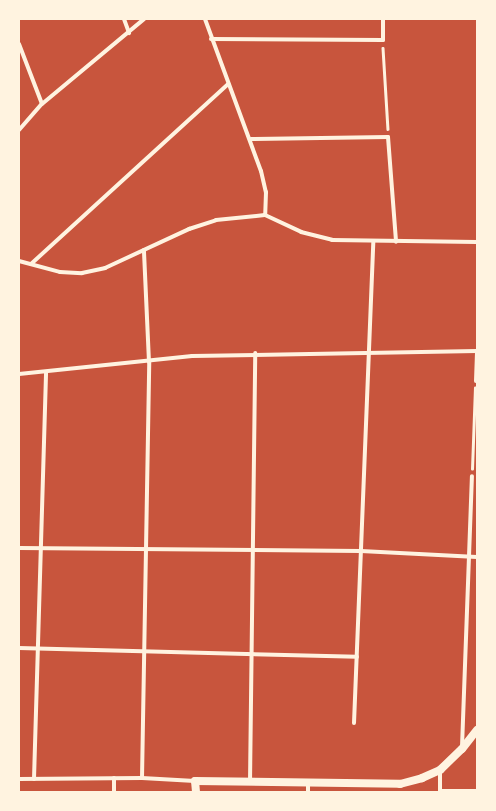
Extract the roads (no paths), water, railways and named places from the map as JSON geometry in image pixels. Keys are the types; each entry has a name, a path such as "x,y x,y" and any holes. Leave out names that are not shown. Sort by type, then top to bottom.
{"main road":[{"path":"196,792 195,781 250,783 308,788 400,784 422,778 440,770 462,750 477,730"}],"street":[{"path":"124,19 129,33"},
{"path":"19,130 42,104 144,19"},
{"path":"205,19 228,84 251,139 266,192 265,215"},
{"path":"211,39 383,40 383,19"},
{"path":"19,44 42,104"},
{"path":"31,264 228,84"},
{"path":"251,139 388,137 396,242"},
{"path":"19,261 60,272 82,273 105,268 189,229 216,220 265,215 301,232 332,240 477,242"},
{"path":"354,723 373,241"},
{"path":"142,778 149,362 144,250"},
{"path":"19,374 46,373 192,356 231,357 256,353 477,351 476,381"},
{"path":"250,783 250,652 254,551 256,353"},
{"path":"34,778 36,648 42,550 46,373"},
{"path":"462,750 472,476"},
{"path":"19,548 42,550 146,551 361,551 477,557"},
{"path":"19,648 250,652 357,657"},
{"path":"440,770 440,792 477,791"},
{"path":"114,778 114,792"},
{"path":"19,779 142,778 195,781"}]}
